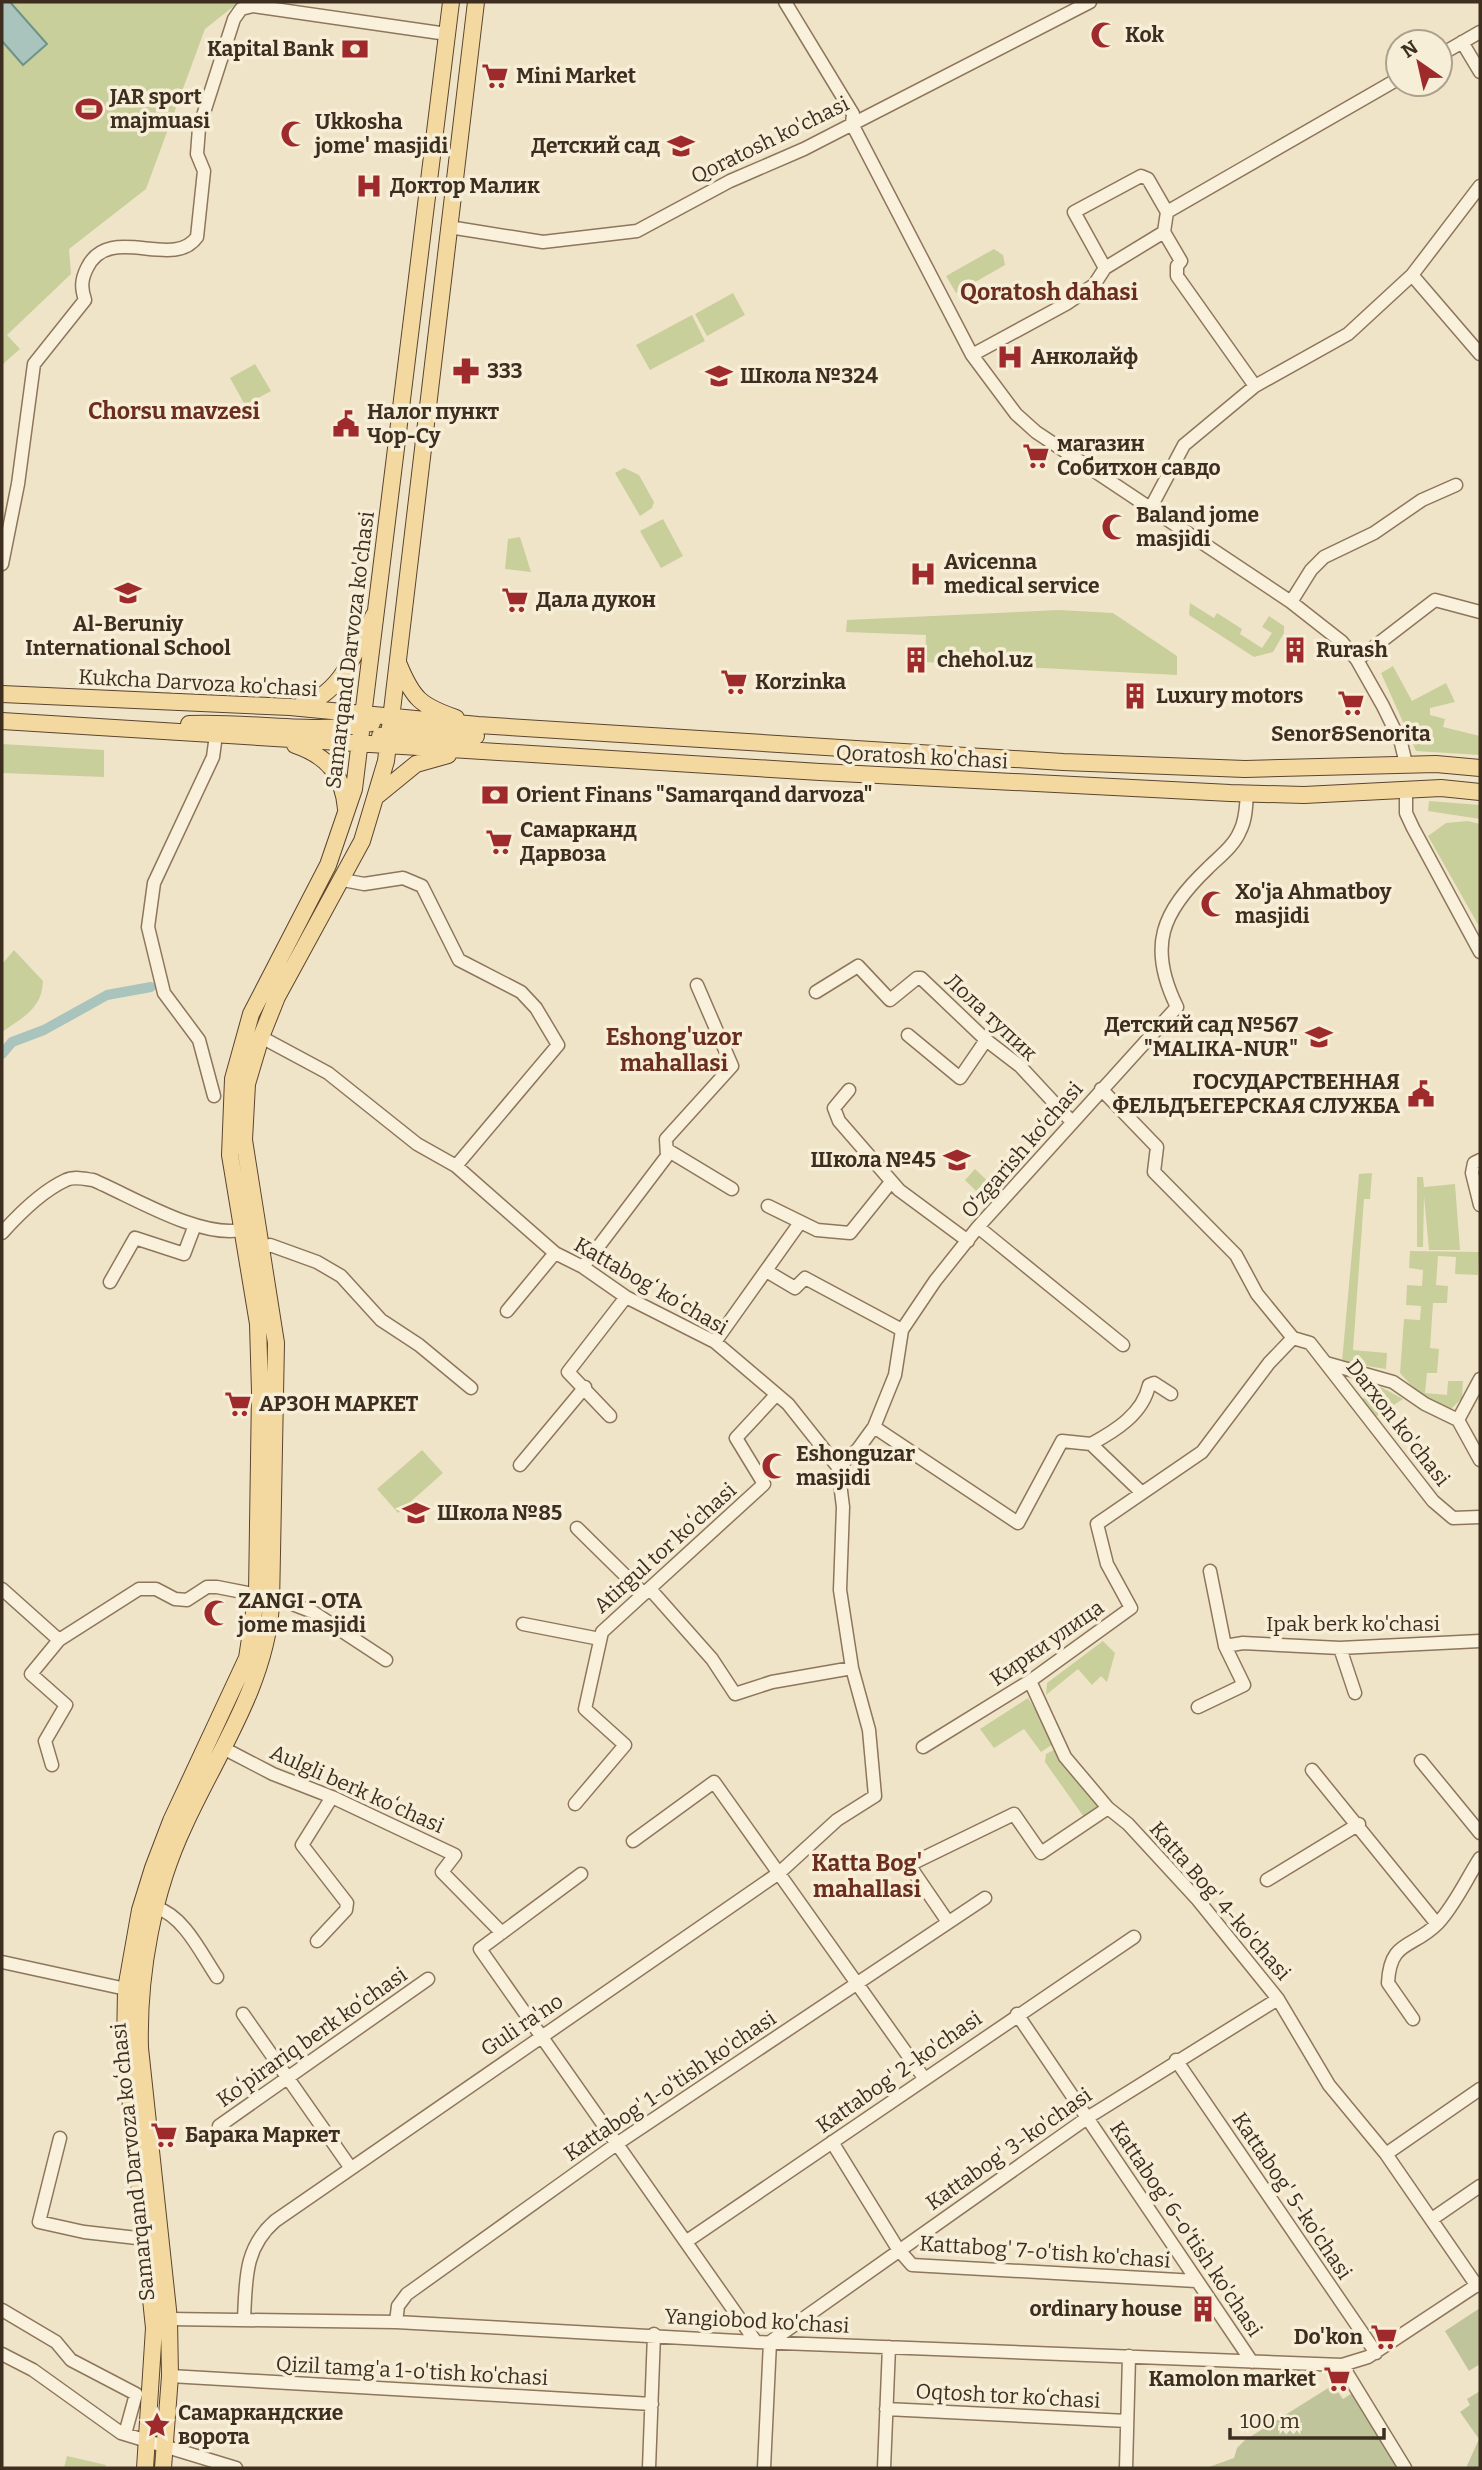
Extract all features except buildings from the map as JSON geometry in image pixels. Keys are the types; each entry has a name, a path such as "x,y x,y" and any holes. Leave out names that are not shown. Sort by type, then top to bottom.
{"main road":[{"name":"Samarqand Darvoza ko'chasi","path":"252,1280 241,1230 229,1145 235,1066 246,1027 262,990 313,896 344,825 354,789 451,2"},
{"path":"343,880 362,841 378,795 390,732 476,2"},
{"path":"441,78 467,80"},
{"path":"290,707 316,700 332,690 378,606"},
{"path":"398,662 408,687 421,703 478,726"},
{"name":"Kukcha Darvoza ko'chasi","path":"2,694 290,707 364,720 390,732"},
{"path":"2,720 361,744"},
{"path":"137,727 226,722 342,730 364,720"},
{"name":"Qoratosh ko'chasi","path":"361,744 390,732 478,726 1062,762 1245,769 1406,765 1480,768"},
{"path":"390,732 534,740 587,733"},
{"name":"Qoratosh ko'chasi","path":"390,732 475,751 1247,794 1304,796 1441,788 1480,792"},
{"path":"276,738 309,750 331,765 344,790 344,825"},
{"path":"378,795 408,769 426,760 475,751"},
{"path":"1406,765 1406,789"},
{"path":"1245,769 1247,794"},
{"name":"Samarqand Darvoza koʻchasi","path":"163,2468 170,2376 169,2319 140,2048 139,2004 157,1908 183,1827 223,1748 261,1662 268,1392 274,1323 244,1140 247,1084 277,997 343,880"},
{"path":"313,896 312,903 316,909 323,910 329,905"},
{"name":"Samarqand Darvoza koʻchasi","path":"252,1280 268,1392"},
{"name":"Samarqand Darvoza koʻchasi","path":"145,2468 154,2328 125,2049 126,1990 141,1910 153,1868 171,1821 247,1658 264,1595"}],"street":[{"path":"785,2 853,114 852,124 972,355 1000,394 1036,432 1290,602 1342,642 1357,660 1395,730 1406,765"},
{"name":"Qoratosh ko'chasi","path":"449,228 543,242 637,231 730,181 852,124 1090,2"},
{"path":"2,564 18,484 34,364 85,300 81,282 90,262 108,248 181,249 197,237 204,171 197,154 199,128 234,19 241,9 253,6 447,34"},
{"path":"1454,47 1480,32"},
{"path":"1462,42 1480,72"},
{"path":"1167,212 1384,87"},
{"path":"1105,268 1074,212 1142,176 1148,180 1167,212 1164,232 1181,261 1177,266 1177,276 1255,386"},
{"path":"1150,509 1184,445 1255,386 1348,334 1412,275 1480,186"},
{"path":"972,355 1066,304 1094,285 1105,268 1164,232"},
{"path":"1412,275 1480,354"},
{"path":"1290,602 1311,570 1324,557 1374,533 1422,500 1456,485"},
{"path":"1357,660 1435,600 1480,612"},
{"path":"214,1096 199,1040 164,993 153,958 148,927 154,883 214,757 216,735"},
{"path":"1406,789 1406,813 1480,952"},
{"name":"O‘zgarish ko‘chasi","path":"838,1468 858,1449 874,1427 895,1375 902,1330 935,1280 978,1227 1177,1007 1163,968 1164,925 1181,894 1228,849 1240,831 1247,794"},
{"path":"343,880 363,884 403,877 422,886 459,960 521,992 536,1008 558,1045 456,1166"},
{"name":"Лола тупик","path":"816,992 858,966 890,1000 919,977 986,1040 1020,1066 1072,1122"},
{"path":"697,985 732,1066 666,1139 669,1151 732,1189"},
{"path":"908,1035 960,1077 986,1040"},
{"name":"Kattabogʻ koʻchasi","path":"261,1037 328,1073 417,1144 456,1166 555,1253 583,1267 626,1297 715,1342 788,1404 838,1468"},
{"name":"Darxon ko'chasi","path":"1101,1089 1157,1147 1154,1172 1236,1255 1257,1294 1293,1338 1307,1340 1433,1501 1453,1518 1480,1517"},
{"path":"849,1090 836,1104 834,1113 891,1182 968,1241"},
{"path":"583,1267 669,1151"},
{"path":"1480,1160 1474,1163 1472,1173 1480,1205"},
{"path":"2,1233 38,1199 67,1179 79,1178 93,1180 195,1225 241,1230"},
{"path":"768,1206 799,1224 817,1230 850,1233 891,1182"},
{"path":"715,1342 768,1272 799,1224"},
{"path":"110,1282 135,1238 184,1254 195,1225"},
{"path":"978,1227 1124,1345"},
{"path":"260,1248 270,1245 329,1268 355,1287 381,1320 419,1345 471,1388"},
{"path":"507,1311 555,1253"},
{"path":"768,1272 795,1288 805,1278 902,1330"},
{"path":"610,1416 568,1372 626,1297"},
{"name":"Кирки улица","path":"923,1747 1030,1681 1131,1608 1107,1564 1097,1524 1202,1451 1269,1363 1293,1338"},
{"path":"1326,1363 1392,1382 1424,1404 1458,1420 1480,1379"},
{"path":"874,1427 1018,1523 1062,1441 1091,1444 1107,1435 1137,1411 1149,1385 1154,1383 1171,1394"},
{"path":"520,1465 585,1387"},
{"name":"Atirgul tor koʻchasi","path":"575,1804 625,1745 584,1709 602,1632 764,1484 736,1442 736,1437 776,1395"},
{"name":"Darxon ko'chasi","path":"1458,1420 1480,1460"},
{"path":"1091,1444 1141,1492"},
{"path":"577,1528 647,1591 712,1659 735,1694 772,1682 852,1668 840,1590 843,1507 838,1468"},
{"path":"1198,1707 1244,1685 1225,1646 1210,1571"},
{"path":"52,1765 45,1741 66,1705 31,1674 60,1640 139,1589 156,1588 175,1599 187,1600 207,1587 264,1595 313,1612 386,1660"},
{"path":"2,1589 60,1640"},
{"path":"523,1625 600,1639"},
{"name":"Ipak berk ko'chasi","path":"1225,1646 1243,1643 1340,1648 1480,1641"},
{"path":"1340,1648 1355,1693"},
{"name":"Guli ra'no","path":"244,2319 247,2267 257,2239 275,2221 539,2036 779,1873 837,1820 876,1796 869,1730 852,1668"},
{"name":"Katta Bog' 4-ko'chasi","path":"1030,1681 1065,1756 1108,1808 1128,1824 1198,1900 1278,1998 1329,2085 1386,2154 1478,2284"},
{"name":"Aulgli berk koʻchasi","path":"223,1748 274,1774 332,1797 455,1855 442,1872 502,1933"},
{"path":"1421,1762 1480,1833"},
{"path":"1312,1770 1359,1824 1437,1924"},
{"path":"633,1841 715,1782 924,2078"},
{"path":"317,1941 346,1910 347,1903 302,1845 332,1797"},
{"path":"948,1922 909,1865 1014,1814 1041,1853 1108,1808"},
{"path":"1266,1880 1359,1824"},
{"path":"1413,2019 1388,1983 1391,1959 1398,1949 1437,1924 1480,1857"},
{"path":"581,1874 480,1950 756,2342"},
{"name":"Kattabog' 1-o'tish ko'chasi","path":"396,2322 398,2306 407,2294 618,2143 985,1898"},
{"path":"157,1908 166,1910 180,1925 217,1977"},
{"name":"Kattabog' 2-ko'chasi","path":"687,2241 1133,1937"},
{"path":"2,1962 126,1990"},
{"name":"Koʻpirariq berk koʻchasi","path":"219,2126 428,1979"},
{"name":"Kattabog' 3-ko'chasi","path":"770,2342 1087,2118 1278,1998"},
{"path":"243,2014 350,2167"},
{"name":"Kattabog' 6-o'tish ko'chasi","path":"1017,2014 1252,2362"},
{"name":"Kattabog' 5-ko'chasi","path":"1176,2060 1376,2353"},
{"path":"1386,2154 1480,2089"},
{"path":"60,2138 39,2222 85,2232 146,2239"},
{"name":"Kattabog' 7-o'tish ko'chasi","path":"832,2142 898,2249 912,2265 1041,2270 1196,2281"},
{"path":"1432,2219 1480,2186"},
{"path":"1405,2468 1342,2365 1376,2353 1478,2284"},
{"path":"2,2310 57,2342 71,2360 136,2394 125,2434"},
{"name":"Yangiobod ko'chasi","path":"169,2319 396,2322 654,2334 756,2342 1342,2365"},
{"path":"649,2468 654,2334"},
{"path":"764,2468 770,2342"},
{"path":"884,2468 889,2347"},
{"path":"2,2354 33,2370 125,2434 236,2468"},
{"path":"1126,2468 1129,2356"},
{"name":"Qizil tamg'a 1-o'tish ko'chasi","path":"170,2376 652,2404"},
{"name":"Oqtosh tor koʻchasi","path":"886,2409 1127,2421"}],"green space":[{"name":"JAR sport majmuasi","path":"2,2 239,2 205,29 146,189 69,249 71,274 7,335 20,349 2,365"},
{"path":"994,249 1003,255 1005,265 956,293 946,276"},
{"path":"733,293 745,315 707,336 695,314"},
{"path":"692,315 705,341 650,370 636,345"},
{"path":"255,364 271,391 245,405 230,378"},
{"path":"624,468 639,475 654,502 652,508 640,516 615,473"},
{"path":"663,519 683,556 661,568 640,531"},
{"path":"520,537 531,572 505,569 508,539"},
{"path":"1190,603 1214,618 1217,613 1242,629 1240,634 1262,648 1272,633 1262,627 1269,616 1284,626 1284,633 1273,652 1254,657 1189,615"},
{"path":"1059,610 1113,613 1177,656 1177,675 925,662 926,635 846,632 847,620"},
{"path":"1393,666 1412,701 1446,683 1455,702 1430,708 1430,715 1445,719 1443,727 1480,736 1480,755 1416,751 1381,673"},
{"path":"2,744 104,750 104,777 2,773"},
{"path":"1429,801 1480,805 1480,819 1428,811"},
{"path":"1468,821 1480,824 1480,928 1428,836 1446,823"},
{"path":"14,950 43,981 42,991 30,1011 2,1032 2,964"},
{"path":"975,1169 997,1190 986,1201 965,1180"},
{"path":"1372,1173 1370,1199 1364,1199 1353,1350 1387,1353 1386,1369 1342,1362 1359,1174"},
{"path":"1417,1177 1423,1177 1424,1187 1455,1184 1460,1250 1429,1250 1424,1196 1423,1247 1417,1247"},
{"path":"1410,1251 1479,1252 1478,1275 1455,1274 1456,1257 1438,1256 1436,1285 1448,1286 1447,1303 1433,1303 1430,1348 1439,1349 1437,1373 1427,1373 1425,1393 1447,1395 1448,1381 1463,1381 1462,1398 1448,1412 1433,1409 1400,1373 1404,1319 1420,1320 1421,1306 1406,1305 1407,1285 1422,1286 1423,1270 1409,1268"},
{"path":"1381,1387 1403,1399 1374,1418 1362,1399"},
{"path":"422,1450 443,1473 398,1513 377,1489"},
{"path":"1103,1641 1115,1653 1107,1682 1101,1676 1092,1685 1078,1669 1046,1695 1047,1683"},
{"path":"1028,1698 1056,1742 1041,1752 1024,1729 994,1748 980,1729"},
{"path":"1056,1749 1102,1809 1086,1820 1045,1762 1046,1754"},
{"path":"1480,2308 1480,2364 1469,2371 1445,2331"},
{"path":"1333,2385 1343,2399 1354,2392 1399,2468 1206,2468 1234,2458 1237,2448 1245,2440"},
{"path":"1480,2391 1480,2468 1466,2468 1479,2439 1460,2412 1470,2405 1467,2399"},
{"path":"67,2456 106,2465 105,2468 64,2468"}],"water":[{"path":"2,2 10,2 47,44 23,65 2,41"}],"waterway":[{"path":"2,1054 12,1042 44,1030 107,995 151,987"}],"place":[{"name":"Kok","path":"1104,35"},
{"name":"Kapital Bank","path":"355,49"},
{"name":"Mini Market","path":"495,76"},
{"name":"JAR sport majmuasi","path":"89,109"},
{"name":"Ukkosha jome' masjidi","path":"294,134"},
{"name":"Детский сад","path":"681,146"},
{"name":"Доктор Малик","path":"369,186"},
{"name":"Анколайф","path":"1010,357"},
{"name":"333","path":"466,371"},
{"name":"Школа №324","path":"719,376"},
{"name":"Налог пункт Чор-Су","path":"346,424"},
{"name":"магазин Собитхон савдо","path":"1036,456"},
{"name":"Baland jome masjidi","path":"1115,527"},
{"name":"Avicenna medical service","path":"923,574"},
{"name":"Al-Beruniy International School","path":"128,593"},
{"name":"Дала дукон","path":"515,600"},
{"name":"Rurash","path":"1295,650"},
{"name":"chehol.uz","path":"916,660"},
{"name":"Korzinka","path":"734,682"},
{"name":"Luxury motors","path":"1135,696"},
{"name":"Senor&Senorita","path":"1351,703"},
{"name":"Orient Finans \"Samarqand darvoza\"","path":"495,795"},
{"name":"Самарканд Дарвоза","path":"499,842"},
{"name":"Xo'ja Ahmatboy masjidi","path":"1214,904"},
{"name":"Детский сад №567 \"MALIKA-NUR\"","path":"1319,1037"},
{"name":"ГОСУДАРСТВЕННАЯ ФЕЛЬДЪЕГЕРСКАЯ СЛУЖБА","path":"1421,1094"},
{"name":"Школа №45","path":"957,1160"},
{"name":"АРЗОН МАРКЕТ","path":"238,1404"},
{"name":"Eshonguzar masjidi","path":"775,1466"},
{"name":"Школа №85","path":"416,1513"},
{"name":"ZANGI - OTA jome masjidi","path":"217,1613"},
{"name":"Барака Маркет","path":"164,2135"},
{"name":"ordinary house","path":"1203,2309"},
{"name":"Do'kon","path":"1384,2337"},
{"name":"Kamolon market","path":"1337,2379"},
{"name":"Самаркандские ворота","path":"157,2425"}],"district":[{"name":"Qoratosh dahasi","path":"1049,292"},
{"name":"Chorsu mavzesi","path":"174,411"},
{"name":"Eshong'uzor mahallasi","path":"674,1050"},
{"name":"Katta Bog' mahallasi","path":"867,1876"}]}
